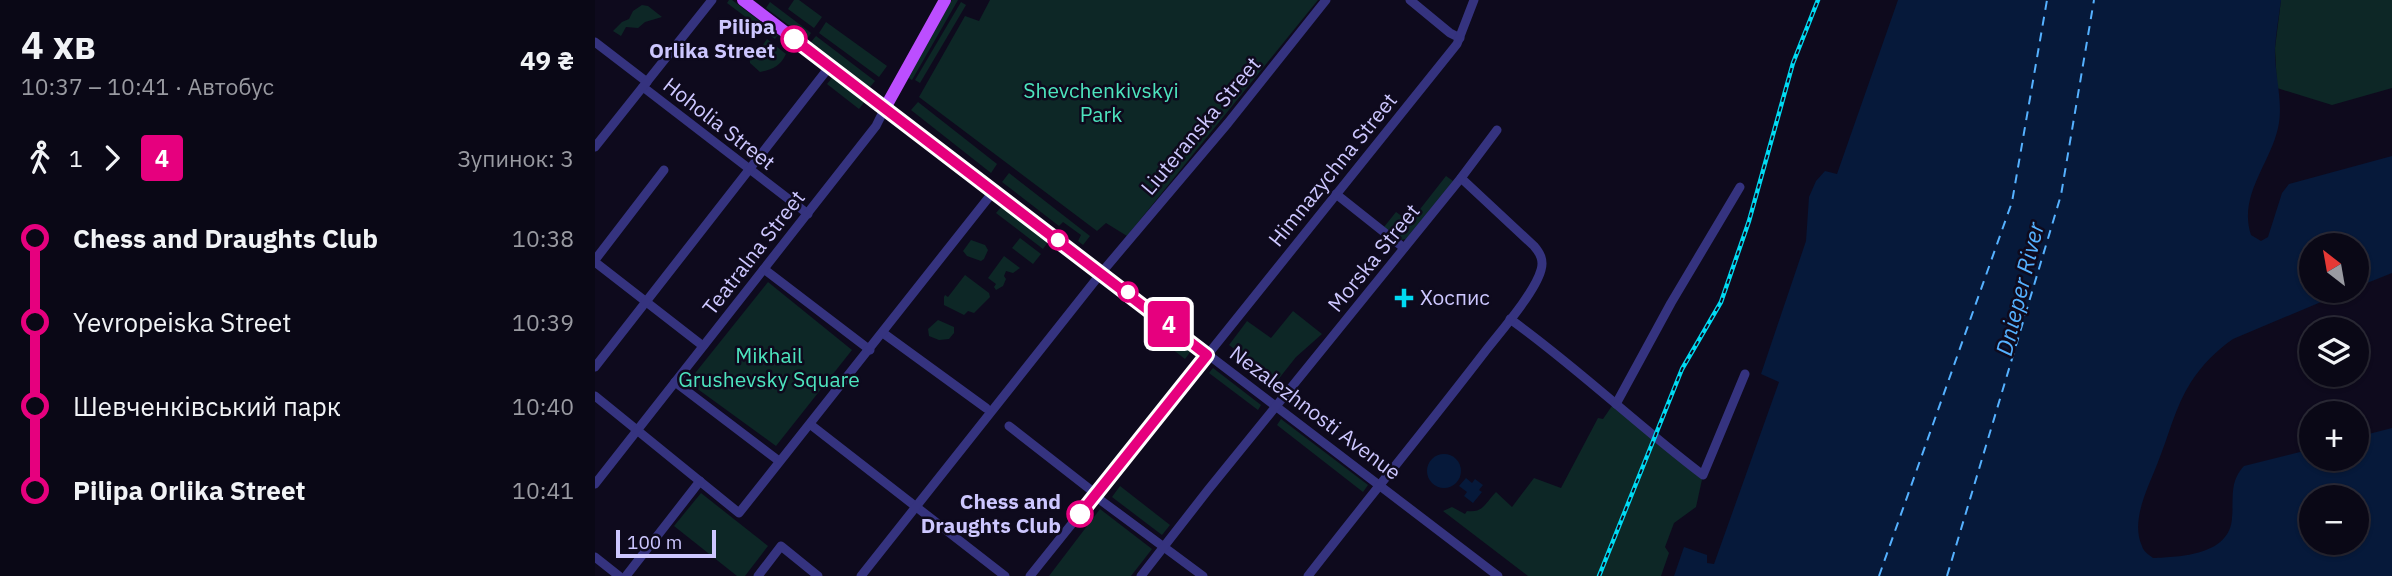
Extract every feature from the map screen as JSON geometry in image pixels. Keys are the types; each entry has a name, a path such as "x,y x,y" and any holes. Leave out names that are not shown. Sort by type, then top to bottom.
{"main road":[{"name":"Nezalezhnosti Avenue","path":"743,0 885,108"},
{"path":"885,108 944,0"}],"street":[{"path":"595,147 712,0"},
{"name":"Liuteranska Street","path":"861,576 1102,272 1326,0"},
{"path":"1410,0 1460,38"},
{"name":"Himnazychna Street","path":"1030,576 1460,38 1475,0"},
{"name":"Hoholia Street","path":"595,42 749,170 808,215"},
{"path":"595,367 829,66"},
{"name":"Nezalezhnosti Avenue","path":"885,108 1498,576"},
{"name":"Teatralna Street","path":"595,484 808,215 876,126 885,108"},
{"name":"Morska Street","path":"1142,576 1497,130"},
{"path":"664,170 595,261 703,346"},
{"path":"1308,576 1510,319 1534,285 1541,269 1540,253 1461,178"},
{"path":"1616,404 1671,303 1740,187"},
{"path":"595,396 740,513 993,192"},
{"path":"1336,194 1404,248"},
{"path":"764,269 870,350"},
{"path":"1510,319 1547,345 1654,437 1703,475 1745,374"},
{"path":"883,333 986,408"},
{"path":"675,382 779,461"},
{"path":"811,425 1005,576"},
{"path":"1009,426 1163,548 1203,576"},
{"path":"626,576 700,481"},
{"path":"758,576 781,546 818,576"},
{"path":"595,557 619,576"}],"green space":[{"path":"729,0 778,35 775,39 727,3"},
{"path":"794,0 799,0 822,17 814,28 788,9"},
{"path":"952,0 958,0 912,80 907,77"},
{"name":"Shevchenkivskyi Park","path":"990,0 1318,0 1127,236 1106,223 1097,231 919,97 965,16 979,21"},
{"path":"2281,0 2392,0 2392,88 2332,105 2277,88 2275,48"},
{"path":"770,2 811,33 807,39 766,8"},
{"path":"961,2 966,5 920,83 915,80"},
{"path":"642,5 648,6 662,17 645,22 638,28 626,27 621,36 613,31 629,19 633,11"},
{"path":"826,22 887,66 879,77 819,33"},
{"path":"816,36 875,81 870,87 811,42"},
{"path":"767,39 786,54 776,66 760,72 750,63 749,53 753,48 760,49"},
{"path":"833,77 865,101 859,109 827,84"},
{"path":"918,102 997,164 991,173 911,110"},
{"path":"1009,173 1090,236 1083,245 1078,241 1081,235 1063,222 1059,226 1002,182"},
{"path":"1446,176 1453,181 1406,239 1401,240 1384,227 1396,212 1410,222"},
{"path":"1002,206 1048,242 1043,249 996,213"},
{"path":"1020,238 1041,254 1033,264 1012,248"},
{"path":"971,240 985,245 988,250 981,261 967,256 963,251"},
{"path":"1004,256 1020,268 1013,273 1006,271 1003,286 996,290 996,284 988,278"},
{"path":"965,275 989,293 990,297 974,313 968,311 964,315 944,305 944,297 948,297"},
{"name":"Mikhail Grushevsky Square","path":"768,282 852,350 776,446 688,382"},
{"path":"1293,311 1322,334 1296,357 1277,381 1229,345 1247,321 1271,338"},
{"path":"938,320 954,327 954,333 949,339 939,340 929,336 928,329"},
{"path":"1164,330 1191,351 1185,359 1158,338"},
{"path":"1213,368 1261,405 1258,410 1209,373"},
{"path":"1614,403 1703,475 1696,507 1674,523 1665,547 1669,553 1661,576 1528,576 1443,511 1452,507 1465,514 1467,511 1477,510 1496,492 1512,507 1534,478 1561,488 1598,418 1603,419"},
{"path":"1281,419 1368,485 1363,492 1277,425"},
{"path":"1120,486 1170,525 1162,535 1112,497"},
{"path":"701,493 768,546 745,576 737,576 674,526"},
{"path":"1100,509 1152,549 1131,576 1049,576"}],"water":[{"name":"Dnieper River","path":"1898,0 2281,0 2275,48 2280,118 2274,141 2252,193 2248,221 2251,235 2261,241 2268,237 2282,193 2289,184 2392,156 2392,273 2369,282 2369,233 2299,233 2299,303 2318,303 2233,339 2205,364 2191,382 2176,411 2142,503 2139,536 2144,550 2153,558 2202,552 2223,540 2229,530 2234,484 2244,466 2299,452 2299,471 2369,471 2369,434 2392,428 2392,576 1674,576 1684,547 1707,555 1707,563 1714,564 1779,382 1761,374 1806,241 1809,197 1816,181 1825,171 1837,174"},
{"path":"1444,454 1456,459 1461,471 1456,483 1444,488 1432,483 1427,471 1432,459"},
{"path":"1466,478 1472,483 1475,479 1483,485 1479,490 1482,492 1473,503 1464,496 1467,492 1459,486"}],"ferry route":[{"path":"1879,576 2012,202 2047,0"},
{"path":"1947,576 2061,195 2094,0"}],"railway":[{"path":"1599,576 1682,369 1721,302 1749,221 1793,63 1818,0"}],"bus line":[{"name":"4","path":"794,39 1207,355 1080,514"}],"place":[{"name":"Pilipa Orlika Street","path":"794,39"},
{"name":"Хоспис","path":"1404,298"},
{"name":"Chess and Draughts Club","path":"1080,514"}]}
